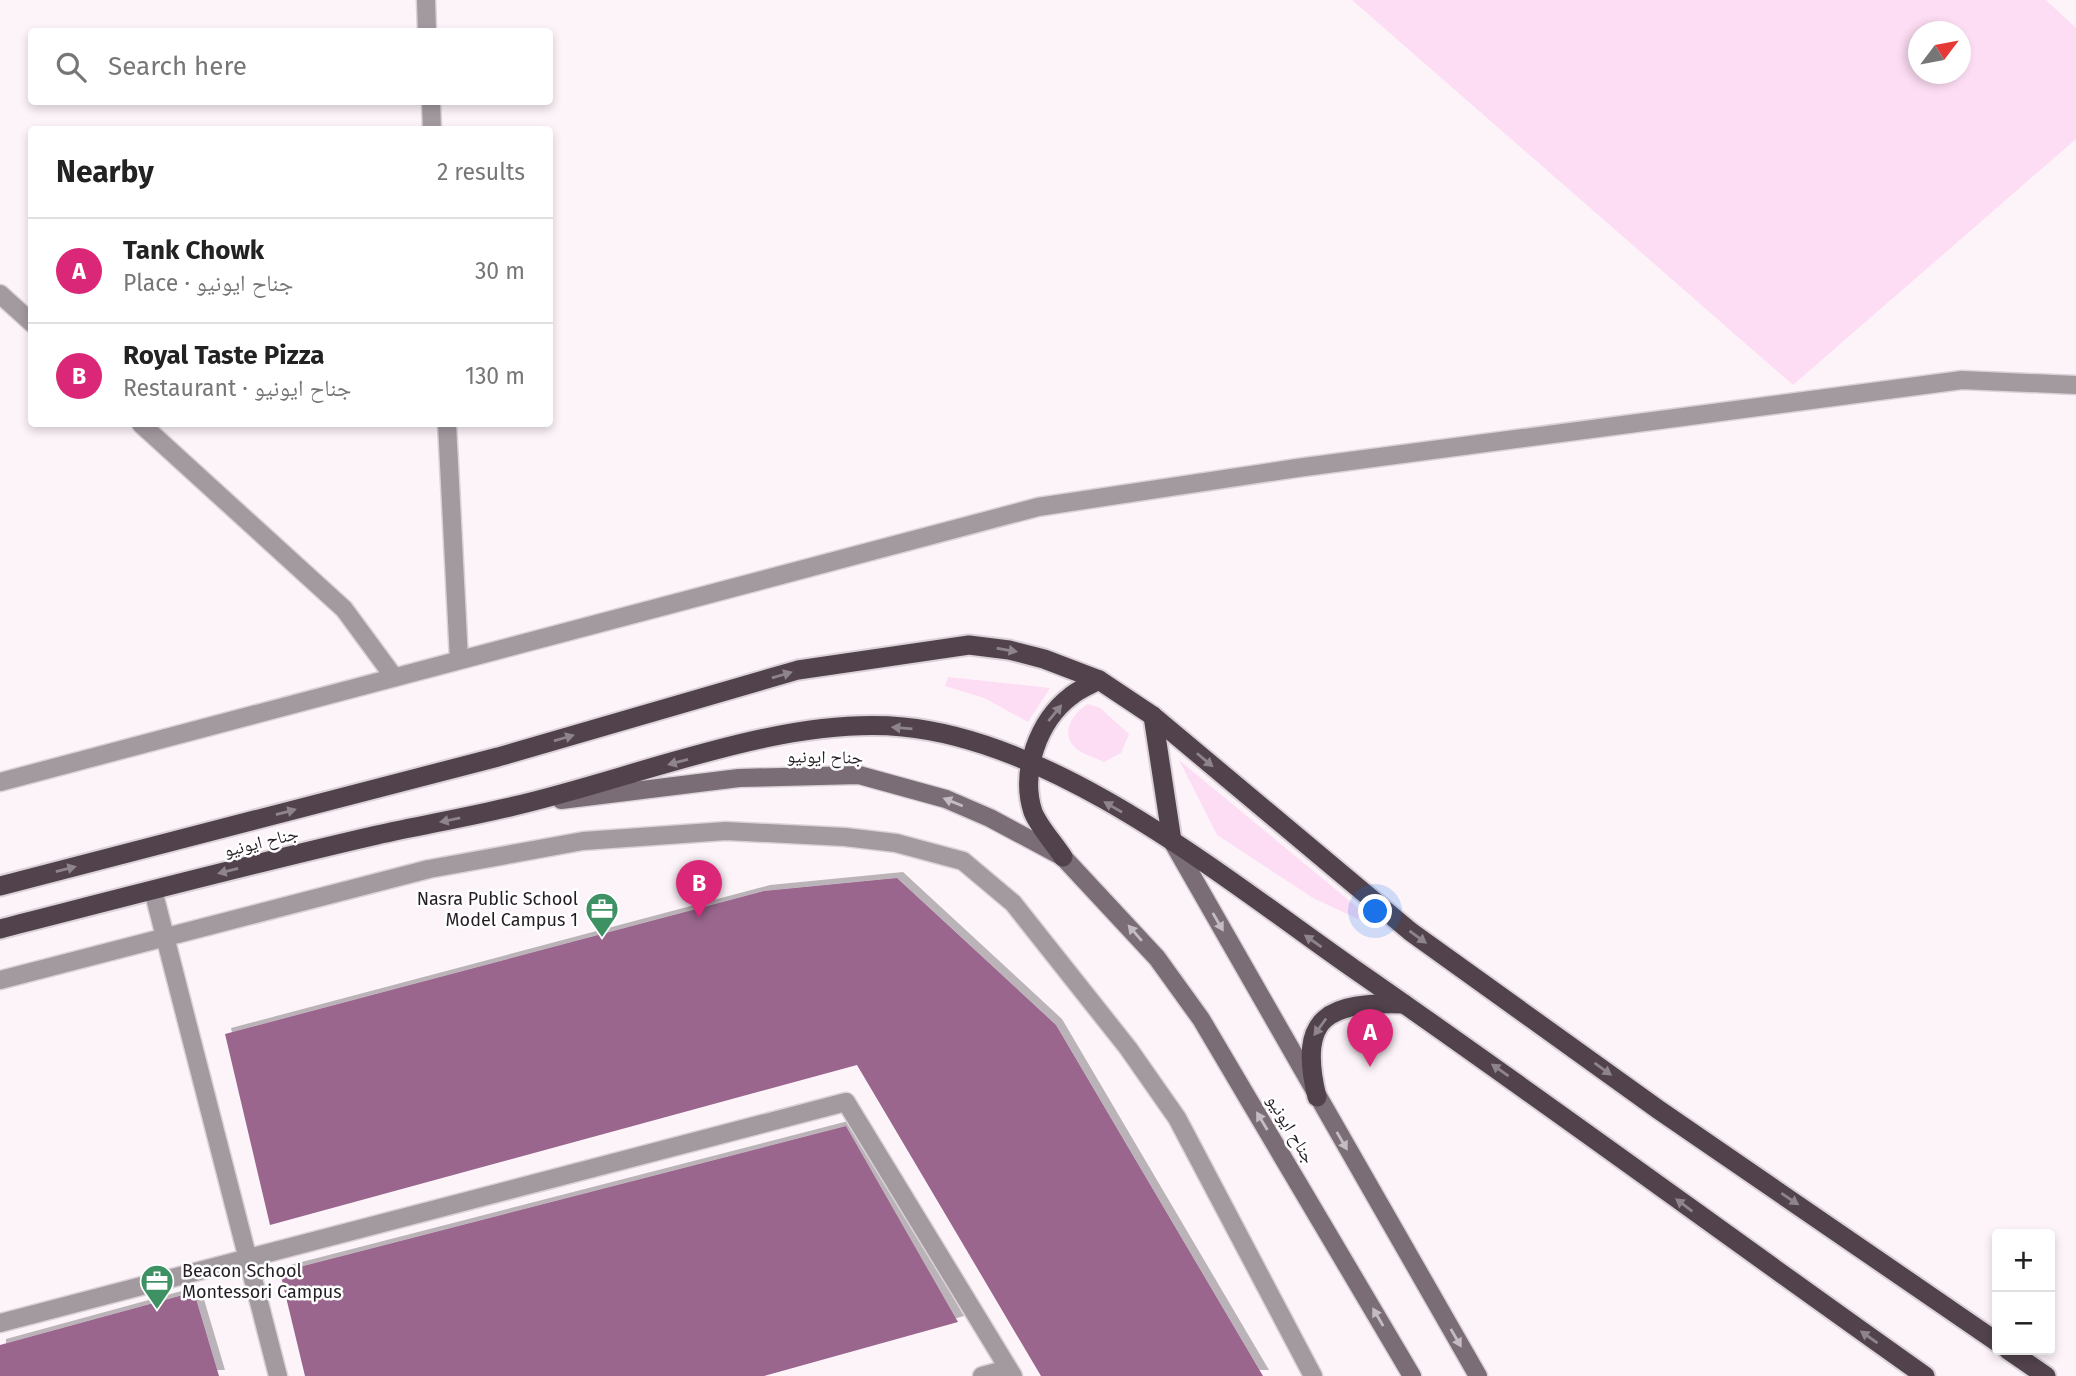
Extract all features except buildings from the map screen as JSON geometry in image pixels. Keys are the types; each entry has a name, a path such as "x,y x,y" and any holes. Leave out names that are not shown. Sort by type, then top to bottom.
{"highway":[{"name":"جناح ایونیو","path":"0,886 498,757 798,670 969,645 1032,656 1099,680 1153,716 1411,932 1659,1110 1992,1339"},
{"path":"1063,857 1034,814 1028,785 1031,762 1039,737 1053,714 1071,696 1099,680"},
{"path":"1153,716 1172,841"},
{"path":"516,806 765,738 839,729 902,727 977,742 1031,762 1172,841 1558,1111 1706,1222 1925,1376"},
{"name":"جناح ایونیو","path":"0,929 380,835 516,806"},
{"path":"1317,1097 1309,1051 1319,1025 1341,1008 1353,1004 1404,1004"},
{"path":"2015,1355 2046,1376"}],"main road":[{"name":"جناح ایونیو","path":"516,806 739,778 859,775 946,799 999,822 1063,857 1157,958 1201,1019 1412,1376"},
{"path":"1172,841 1478,1376"}],"street":[{"path":"426,0 427,28"},
{"path":"431,105 432,126"},
{"path":"0,294 28,319"},
{"path":"0,782 1038,507 1297,468 1962,380 2076,385"},
{"path":"144,427 344,609 394,677"},
{"path":"447,427 459,660"},
{"path":"0,980 429,869 583,841 726,831 845,837 896,844 963,862 1013,903 1128,1048 1177,1118 1313,1376"},
{"path":"153,890 278,1376"},
{"path":"0,1323 846,1102 1010,1373 982,1376"}],"shaded area":[{"path":"1352,0 2046,0 2076,28 2076,139 1793,385"},
{"path":"948,677 1050,688 1028,722 984,698 945,686"},
{"path":"1088,704 1100,708 1129,734 1121,753 1104,762 1078,750 1069,738 1068,732 1073,719"},
{"path":"1179,760 1363,912 1358,919 1313,898 1217,835"}],"place":[{"name":"Royal Taste Pizza","path":"699,918"},
{"name":"Nasra Public School Model Campus 1","path":"602,939"},
{"name":"Tank Chowk","path":"1370,1067"},
{"name":"Beacon School Montessori Campus","path":"157,1311"}]}
